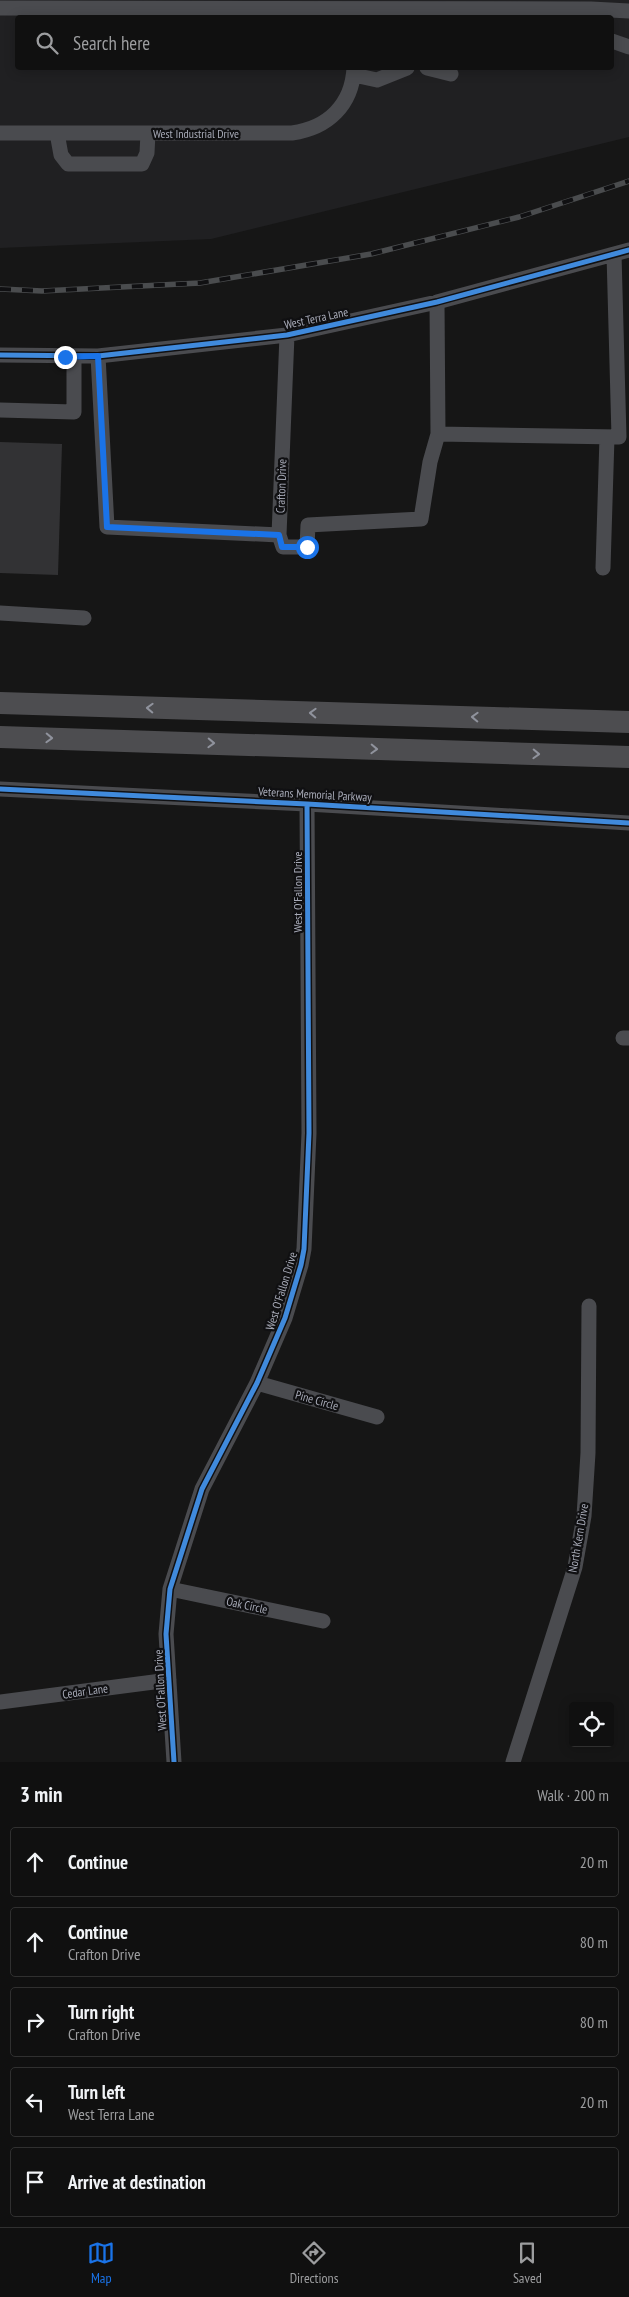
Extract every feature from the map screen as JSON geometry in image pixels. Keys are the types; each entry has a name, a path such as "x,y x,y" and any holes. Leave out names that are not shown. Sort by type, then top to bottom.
{"highway":[{"path":"0,703 629,722"},
{"path":"0,737 629,757"}],"street":[{"path":"0,8 354,9 491,14 629,11"},
{"path":"614,42 629,47"},
{"path":"354,71 377,80 402,70"},
{"path":"435,70 451,74"},
{"name":"West Industrial Drive","path":"0,133 292,133 321,125 342,107 351,90 354,71"},
{"path":"57,133 61,156 68,164 142,164 147,153 148,133"},
{"name":"West Terra Lane","path":"0,355 98,356 287,335 437,302 629,250"},
{"path":"438,434 619,437 614,254"},
{"path":"98,356 107,527 279,535 282,547 307,547 308,526 420,519 430,462 438,434 437,302"},
{"name":"Crafton Drive","path":"279,535 287,335"},
{"path":"0,410 74,412 74,357"},
{"path":"603,568 607,437"},
{"path":"0,613 84,618"},
{"name":"Veterans Memorial Parkway","path":"0,789 307,804 629,824"},
{"name":"West O'Fallon Drive","path":"174,1762 166,1634 170,1589 202,1489 256,1383 285,1318 302,1265 309,1133 307,804"},
{"name":"North Kern Drive","path":"513,1762 575,1567 584,1516 588,1453 589,1306"},
{"name":"Pine Circle","path":"256,1383 377,1417"},
{"name":"Oak Circle","path":"170,1589 323,1621"},
{"name":"Cedar Lane","path":"0,1702 169,1680"}],"shaded area":[{"path":"0,0 629,0 629,137 211,239 0,248"}],"building":[{"path":"0,442 62,444 58,575 0,573"}],"railway":[{"path":"0,289 42,291 200,283 371,254 519,217 629,181"}],"cycle path":[{"path":"0,355 98,356 287,335 437,302 629,250"},
{"path":"0,789 307,804 629,823"},
{"path":"174,1762 166,1634 170,1589 202,1489 257,1383 285,1318 304,1249 309,1133 307,804"}],"route":[{"path":"65,357 98,356 107,527 279,535 282,547 307,547"}]}
